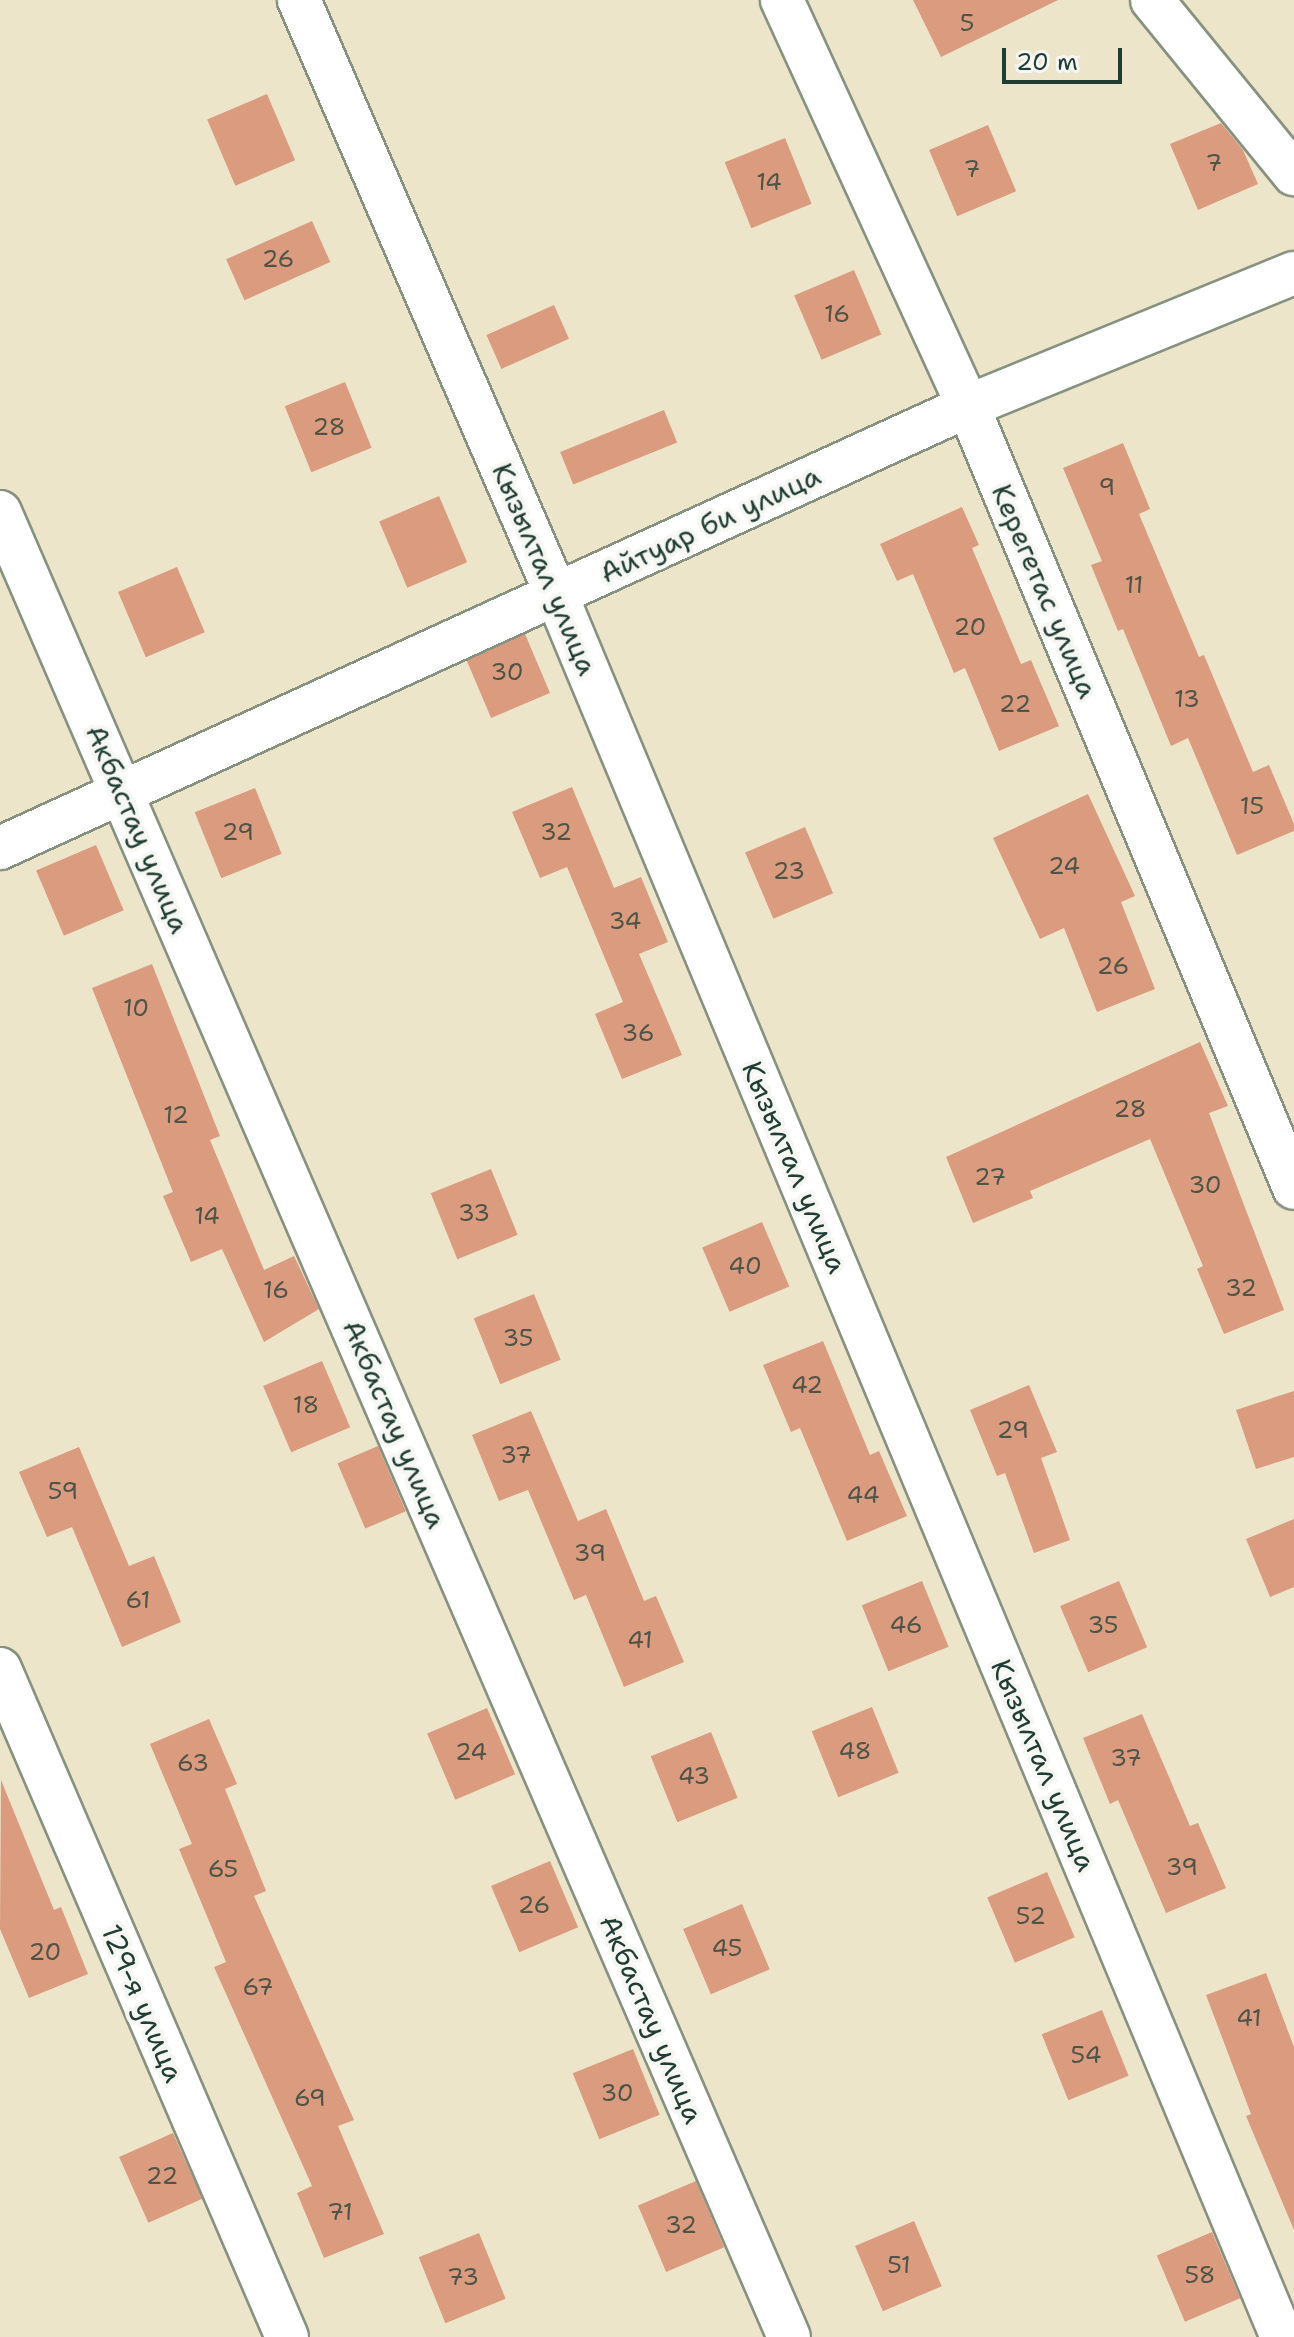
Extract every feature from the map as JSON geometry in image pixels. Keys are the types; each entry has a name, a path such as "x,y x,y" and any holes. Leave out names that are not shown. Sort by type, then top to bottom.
{"street":[{"name":"Кызылтал улица","path":"299,0 556,594 1282,2337"},
{"name":"Керегетас улица","path":"782,0 968,406 1294,1188"},
{"path":"1152,0 1294,174"},
{"name":"Айтуар би улица","path":"0,848 968,406 1294,273"},
{"name":"Акбастау улица","path":"0,512 789,2337"},
{"name":"129-я улица","path":"0,1669 287,2337"}],"building":[{"path":"913,0 1058,0 941,57"},
{"path":"267,94 295,160 235,186 207,119"},
{"path":"1221,123 1243,150 1258,184 1198,210 1170,144"},
{"path":"988,125 1016,191 957,216 929,150"},
{"path":"785,138 812,204 751,228 725,162"},
{"path":"312,221 330,262 244,300 226,259"},
{"path":"854,270 881,334 822,360 794,295"},
{"path":"554,305 569,339 501,369 486,335"},
{"path":"345,382 372,448 311,472 285,406"},
{"path":"664,410 677,442 573,484 560,452"},
{"path":"1123,443 1150,509 1139,514 1199,657 1204,655 1253,772 1269,765 1294,824 1294,831 1237,855 1188,738 1171,746 1123,629 1118,631 1091,565 1102,561 1063,468"},
{"path":"439,496 467,562 407,588 379,521"},
{"path":"962,507 979,545 972,548 1021,664 1031,660 1059,726 999,751 965,668 954,673 913,574 897,581 880,544"},
{"path":"177,567 205,632 146,657 118,592"},
{"path":"525,634 550,693 491,718 466,659"},
{"path":"572,787 614,888 641,877 668,942 639,954 682,1055 622,1079 595,1014 623,1002 567,867 540,878 512,812"},
{"path":"255,788 282,854 221,878 195,812"},
{"path":"1088,794 1135,896 1121,902 1155,989 1097,1012 1064,928 1040,939 993,838"},
{"path":"805,827 833,893 773,919 745,852"},
{"path":"96,845 124,910 64,936 36,870"},
{"path":"152,964 220,1136 210,1140 264,1270 294,1256 319,1309 264,1342 222,1249 191,1262 163,1196 173,1192 92,988"},
{"path":"1200,1042 1228,1106 1209,1113 1284,1310 1224,1334 1197,1269 1203,1266 1150,1139 1030,1191 1033,1198 973,1223 946,1157"},
{"path":"491,1169 518,1235 457,1259 431,1193"},
{"path":"762,1222 789,1286 730,1312 702,1247"},
{"path":"534,1294 561,1360 500,1384 474,1318"},
{"path":"823,1341 870,1455 879,1451 907,1516 847,1541 800,1428 791,1432 763,1365"},
{"path":"322,1361 350,1427 291,1452 263,1386"},
{"path":"1029,1385 1057,1452 1041,1458 1070,1540 1034,1553 1005,1473 997,1476 970,1410"},
{"path":"1294,1391 1294,1457 1256,1469 1236,1410"},
{"path":"531,1411 578,1521 606,1509 644,1601 656,1596 684,1662 624,1687 586,1595 574,1600 528,1490 499,1501 472,1435"},
{"path":"378,1446 406,1511 365,1529 337,1463"},
{"path":"79,1447 129,1566 154,1556 181,1622 122,1647 72,1527 47,1537 19,1472"},
{"path":"1294,1519 1294,1587 1270,1597 1246,1539"},
{"path":"922,1581 949,1647 888,1671 862,1605"},
{"path":"1119,1581 1147,1647 1088,1672 1060,1606"},
{"path":"872,1707 899,1773 838,1797 812,1731"},
{"path":"487,1708 515,1774 455,1800 427,1733"},
{"path":"1142,1714 1190,1826 1198,1823 1226,1888 1166,1913 1118,1800 1110,1804 1083,1738"},
{"path":"209,1719 237,1784 225,1789 266,1891 254,1896 354,2120 338,2126 384,2234 324,2258 297,2193 312,2186 214,1967 226,1962 179,1849 192,1844 150,1744"},
{"path":"711,1732 738,1798 677,1822 651,1756"},
{"path":"1,1780 54,1910 61,1907 88,1974 29,1998 0,1929"},
{"path":"550,1861 578,1927 519,1952 491,1886"},
{"path":"1047,1872 1075,1937 1015,1963 987,1897"},
{"path":"742,1904 770,1969 711,1994 683,1929"},
{"path":"1266,1973 1294,2047 1294,2230 1246,2116 1251,2114 1206,1995"},
{"path":"1102,2010 1129,2076 1068,2100 1042,2034"},
{"path":"633,2049 660,2115 599,2139 573,2073"},
{"path":"173,2133 202,2199 148,2223 119,2157"},
{"path":"696,2181 724,2247 666,2272 638,2206"},
{"path":"914,2221 942,2286 883,2311 855,2246"},
{"path":"1212,2232 1240,2298 1185,2322 1157,2255"},
{"path":"479,2233 506,2299 445,2323 419,2257"}]}
